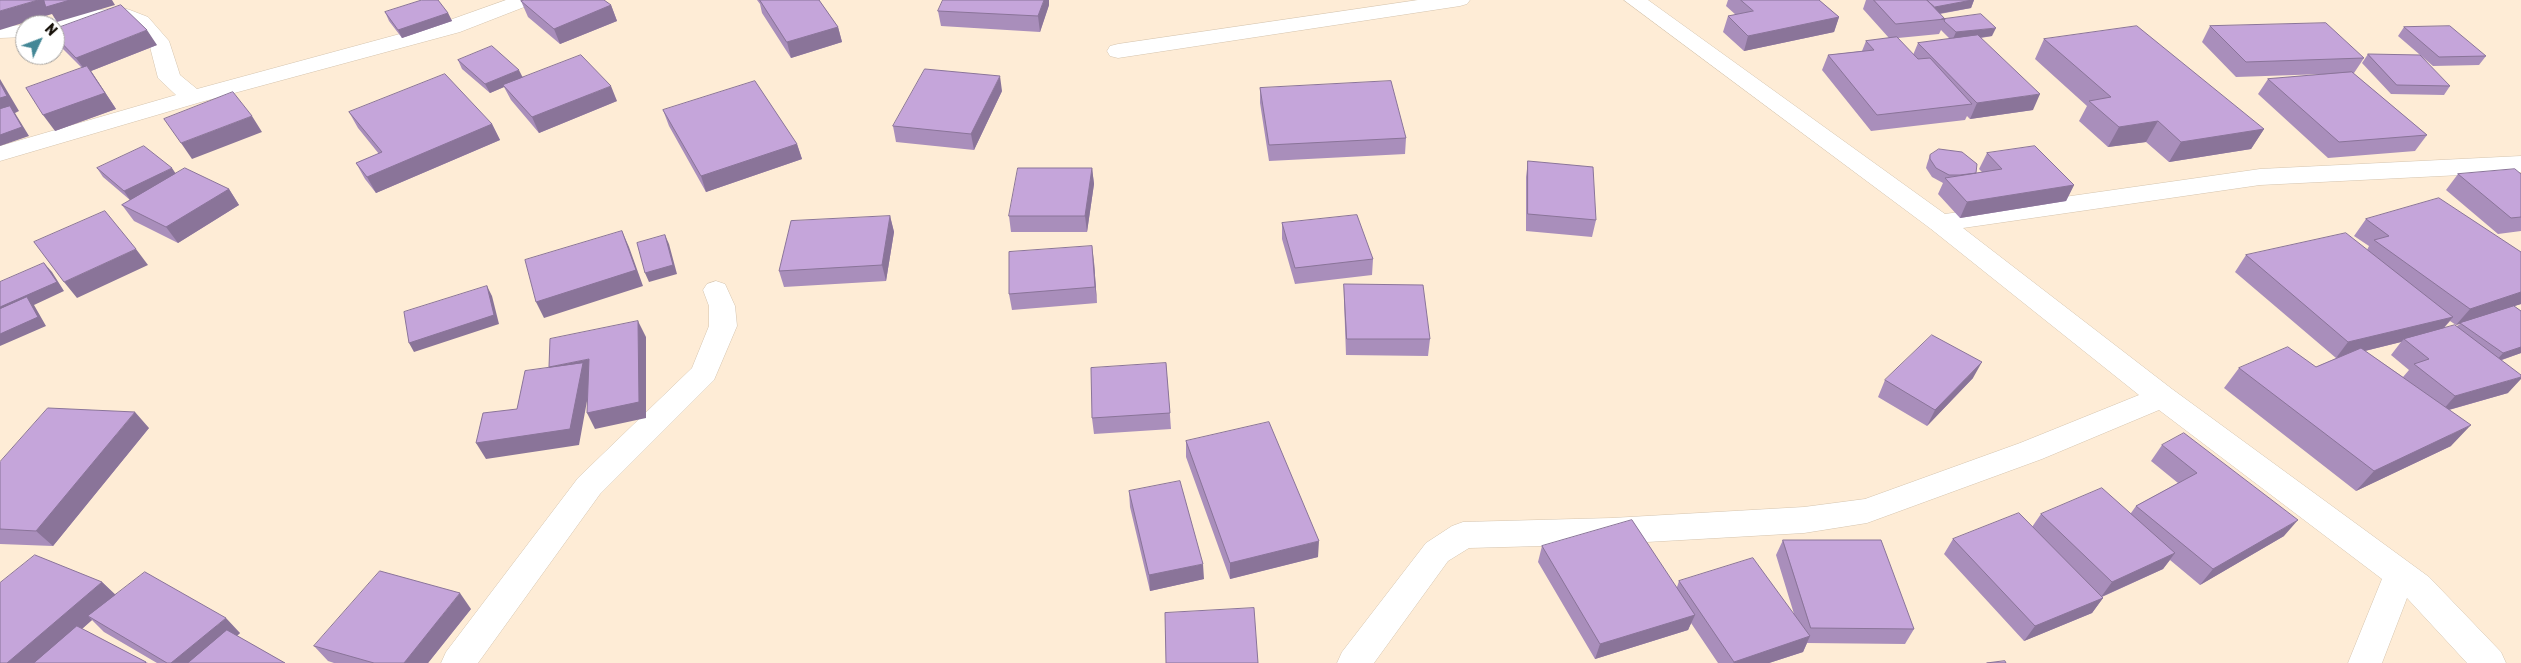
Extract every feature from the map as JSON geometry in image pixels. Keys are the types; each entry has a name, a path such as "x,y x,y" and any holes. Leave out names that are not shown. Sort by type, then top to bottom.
{"street":[{"path":"0,154 193,97 452,27 525,0"},
{"path":"1118,51 1460,0"},
{"path":"1634,0 1940,223 2162,397 2417,587 2489,663"},
{"path":"65,23 97,16 123,14 140,22 162,46 169,78 193,97"},
{"path":"0,32 15,31"},
{"path":"1940,223 2260,177 2521,164"},
{"path":"458,663 589,486 704,373 723,326 722,306 716,290"},
{"path":"1354,663 1436,552 1463,535 1612,532 1804,520 1867,511 2031,451 2162,397"},
{"path":"2365,663 2400,574"}],"building":[{"path":"0,0 38,0 0,11"},
{"path":"44,0 70,0 46,7"},
{"path":"422,0 438,0 448,13 398,30 385,12"},
{"path":"604,0 611,5 554,29 521,1"},
{"path":"760,0 819,0 838,27 787,42"},
{"path":"943,0 1044,0 1038,16 938,11"},
{"path":"1741,0 1819,0 1839,17 1748,36 1728,16 1753,11"},
{"path":"1874,0 1927,0 1945,19 1896,24"},
{"path":"1927,0 1972,0 1935,7"},
{"path":"121,5 147,30 76,58 65,46 65,25"},
{"path":"1981,14 1996,28 1956,32 1944,21 1945,19 1942,19"},
{"path":"2326,23 2364,58 2246,62 2210,26"},
{"path":"2137,26 2264,129 2181,142 2158,121 2119,127 2089,101 2111,97 2044,39"},
{"path":"2450,26 2486,56 2439,57 2404,27"},
{"path":"1978,35 2040,94 1977,103 1918,43"},
{"path":"1897,37 1918,59 1930,58 1972,104 1877,115 1828,55 1874,50 1866,41"},
{"path":"492,46 519,70 485,84 458,60"},
{"path":"2368,54 2420,55 2450,86 2397,85"},
{"path":"581,55 611,86 532,117 503,85"},
{"path":"87,66 105,93 43,115 26,88"},
{"path":"925,69 1000,76 971,134 893,126"},
{"path":"2352,72 2427,135 2339,142 2268,79"},
{"path":"445,74 492,124 367,177 356,163 382,152 349,112"},
{"path":"755,81 797,144 701,176 663,110"},
{"path":"1391,81 1406,138 1269,145 1260,88"},
{"path":"0,83 7,96 0,98"},
{"path":"233,92 252,116 181,143 164,119"},
{"path":"10,106 22,127 0,135 0,109"},
{"path":"144,146 172,168 124,191 97,168"},
{"path":"2035,146 2074,185 1967,202 1945,178 2002,169 1987,153"},
{"path":"1939,149 1962,152 1977,164 1976,173 1949,175 1936,168 1930,159 1930,155"},
{"path":"1528,161 1593,167 1596,220 1528,214"},
{"path":"185,168 229,189 166,227 122,205"},
{"path":"1018,168 1092,168 1085,216 1009,216"},
{"path":"2515,169 2521,174 2521,217 2511,218 2458,174"},
{"path":"2439,198 2521,252 2521,292 2470,309 2374,240 2389,236 2366,219"},
{"path":"105,211 136,249 64,282 34,242"},
{"path":"1357,215 1373,259 1295,268 1282,223"},
{"path":"890,216 882,265 779,271 791,221"},
{"path":"622,231 636,270 536,302 525,260"},
{"path":"2346,233 2453,317 2348,342 2246,255"},
{"path":"665,235 673,265 645,273 637,243"},
{"path":"1092,246 1095,287 1009,294 1009,252"},
{"path":"44,263 57,282 0,307 0,282"},
{"path":"1344,284 1423,285 1430,339 1347,339"},
{"path":"487,286 494,315 409,343 404,312"},
{"path":"27,297 38,317 0,334 0,309"},
{"path":"2514,306 2521,311 2521,347 2503,353 2460,323"},
{"path":"638,321 639,402 587,413 589,359 549,367 550,339"},
{"path":"2455,325 2521,375 2521,377 2455,396 2414,364 2429,359 2404,339"},
{"path":"1932,335 1982,362 1935,410 1885,380"},
{"path":"2288,347 2316,367 2361,348 2471,425 2374,471 2239,368"},
{"path":"583,363 570,429 476,443 483,413 517,409 525,371"},
{"path":"1166,363 1170,413 1092,418 1091,368"},
{"path":"48,408 135,412 36,531 0,529 0,462"},
{"path":"1269,422 1319,541 1230,563 1186,441"},
{"path":"2184,433 2298,520 2213,569 2136,506 2197,473 2162,445"},
{"path":"1180,481 1203,564 1149,575 1129,491"},
{"path":"2102,488 2175,553 2112,582 2041,514"},
{"path":"2019,513 2103,598 2035,626 1953,539"},
{"path":"1632,520 1695,615 1600,644 1542,546"},
{"path":"1783,540 1881,540 1914,629 1811,628"},
{"path":"35,555 102,582 7,663 0,663 0,583"},
{"path":"1753,558 1810,636 1734,662 1679,581"},
{"path":"380,571 460,593 404,663 374,663 314,646"},
{"path":"145,572 226,618 171,663 167,663 88,616"},
{"path":"1254,608 1258,663 1166,663 1165,613"},
{"path":"77,626 146,662 34,663"},
{"path":"227,630 285,663 188,663"},
{"path":"2005,661 2006,663 1987,663"}]}
